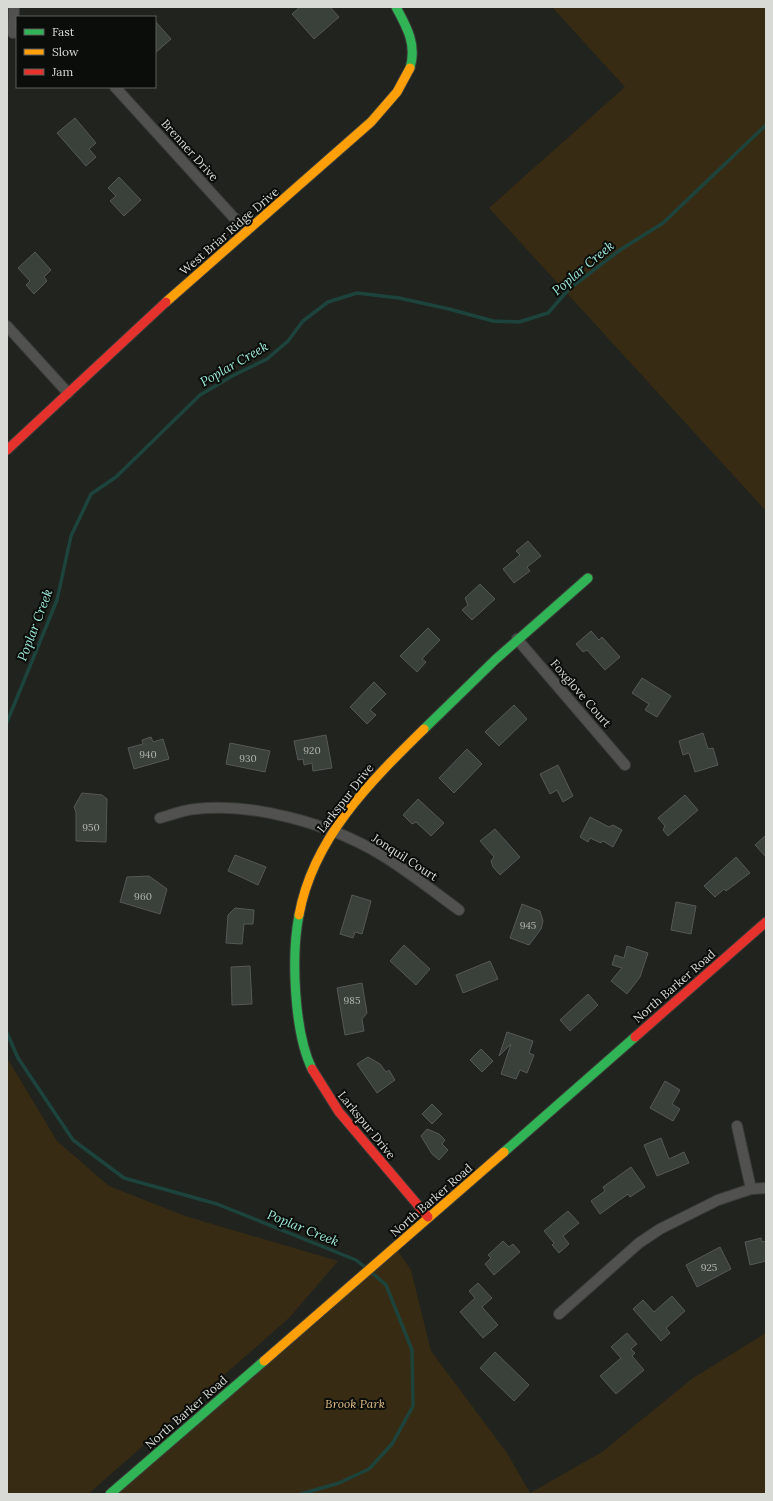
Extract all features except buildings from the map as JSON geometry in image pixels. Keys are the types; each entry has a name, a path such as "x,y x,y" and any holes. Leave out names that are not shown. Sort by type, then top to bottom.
{"street":[{"path":"12,34 14,7"},
{"name":"West Briar Ridge Drive","path":"7,450 246,231 371,122 390,101 401,87 411,67 413,47 406,26 396,7"},
{"name":"Brenner Drive","path":"116,88 246,231"},
{"path":"7,326 68,393"},
{"name":"Larkspur Drive","path":"428,1218 336,1109 321,1086 310,1064 300,1031 295,975 295,941 297,922 309,875 332,832 380,773 463,689 517,639 588,578"},
{"name":"Foxglove Court","path":"517,639 625,765"},
{"name":"Jonquil Court","path":"160,818 193,809 220,807 256,810 294,819 332,832 380,854 460,910"},
{"name":"North Barker Road","path":"110,1494 766,922"},
{"path":"737,1126 751,1189"},
{"path":"558,1314 639,1243 660,1229 718,1200 751,1189 766,1188"}],"green space":[{"path":"552,7 766,7 766,511 489,208 625,87"},
{"path":"7,1058 57,1141 109,1186 185,1216 338,1261 289,1318 88,1494 7,1494"},
{"name":"Brook Park","path":"395,1247 411,1270 431,1351 507,1453 530,1493 602,1452 693,1378 766,1333 766,1494 110,1494"}],"waterway":[{"name":"Poplar Creek","path":"7,722 57,600 71,536 91,494 116,477 200,395 234,375 267,359 288,341 303,321 328,302 357,293 399,298 493,321 519,322 548,313 569,289 620,250 663,223 766,125"},
{"name":"Poplar Creek","path":"7,1033 18,1058 73,1140 124,1178 217,1204 356,1260 366,1268"},
{"name":"Poplar Creek","path":"301,1494 339,1483 369,1469 392,1444 413,1406 412,1350 386,1285 371,1272"}],"traffic: fast":[{"path":"396,7 404,22 412,44 412,60 410,68"},
{"path":"424,729 496,659 588,578"},
{"path":"299,915 295,951 296,994 301,1035 312,1069"},
{"path":"504,1152 635,1037"},
{"path":"110,1494 264,1361"}],"traffic: slow":[{"path":"166,302 371,122 397,92 410,68"},
{"path":"299,915 306,887 330,836 364,791 424,729"},
{"path":"264,1361 504,1152"}],"traffic: jam":[{"path":"7,450 166,302"},
{"path":"635,1037 766,922"},
{"path":"312,1069 339,1112 428,1217"}]}
